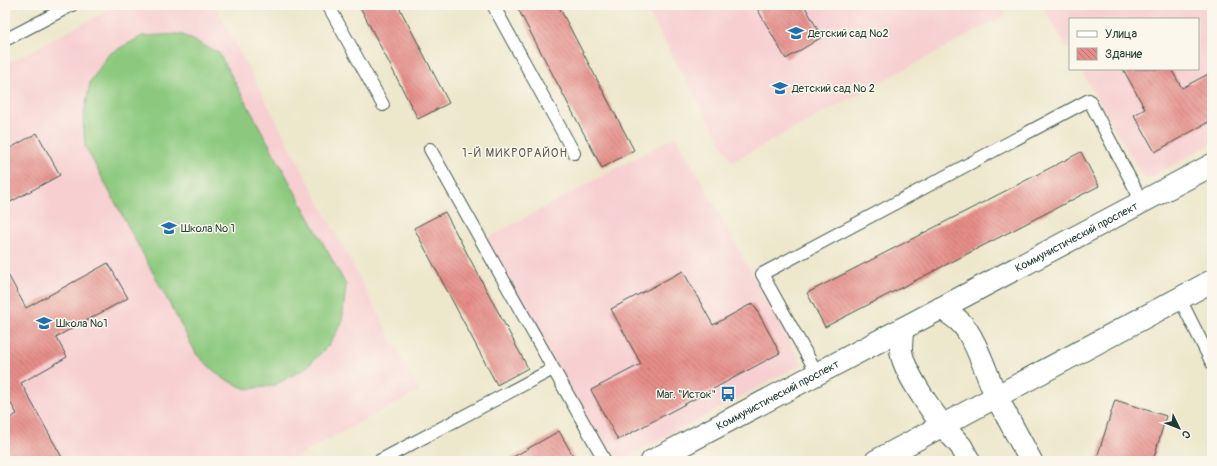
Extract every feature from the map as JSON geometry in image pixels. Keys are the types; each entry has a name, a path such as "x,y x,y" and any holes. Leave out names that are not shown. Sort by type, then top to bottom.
{"main road":[{"name":"Коммунистический проспект","path":"652,461 1212,165"},
{"path":"876,461 1212,281"},
{"path":"941,308 960,321 967,332 978,352 996,396 1031,461"},
{"path":"902,329 901,351 904,362 922,395 943,426 961,446 969,461"}],"lane":[{"path":"5,40 72,5"},
{"path":"328,5 383,105"},
{"path":"493,5 574,153"},
{"path":"817,373 762,274 1089,100 1142,202"},
{"path":"430,149 605,461"},
{"path":"1180,299 1212,363"},
{"path":"379,461 553,369"}],"shaded area":[{"name":"Школа № 1","path":"118,5 215,5 419,391 288,461 5,461 5,65"},
{"name":"Детский сад № 2","path":"644,5 1001,5 1006,15 732,162"},
{"path":"1042,5 1212,5 1212,144 1145,180 1081,70 1199,70 1199,18 1069,18 1069,51"},
{"path":"676,136 802,364 621,461 612,461 484,240"}],"green space":[{"path":"181,34 219,53 346,285 342,323 329,345 306,368 273,386 246,389 222,378 197,355 85,146 83,120 90,82 109,54 142,36"}],"building":[{"path":"359,5 398,5 449,103 418,119"},
{"path":"516,5 558,5 634,150 602,168"},
{"name":"Детский сад №2","path":"755,5 804,5 822,37 786,59"},
{"path":"1124,70 1172,70 1182,88 1212,72 1212,120 1155,152 1134,115 1145,109"},
{"path":"37,133 60,175 5,205 5,151"},
{"path":"1081,152 1099,186 825,327 807,293"},
{"path":"445,212 528,368 497,385 414,228"},
{"name":"Школа №1","path":"108,263 128,298 56,337 67,357 21,383 64,461 5,461 5,421 17,414 5,393 5,269 26,308"},
{"path":"683,271 713,325 753,303 780,353 618,440 591,390 641,364 611,309"},
{"path":"1115,400 1166,416 1153,461 1096,461"},
{"path":"559,431 576,461 506,461"}],"place":[{"name":"Детский сад №2","path":"796,33"},
{"name":"Детский сад № 2","path":"780,88"},
{"name":"Школа № 1","path":"169,228"},
{"name":"Школа №1","path":"44,323"},
{"name":"Маг. \"Исток\"","path":"728,394"}],"district":[{"name":"1-Й МИКРОРАЙОН","path":"515,153"}]}
